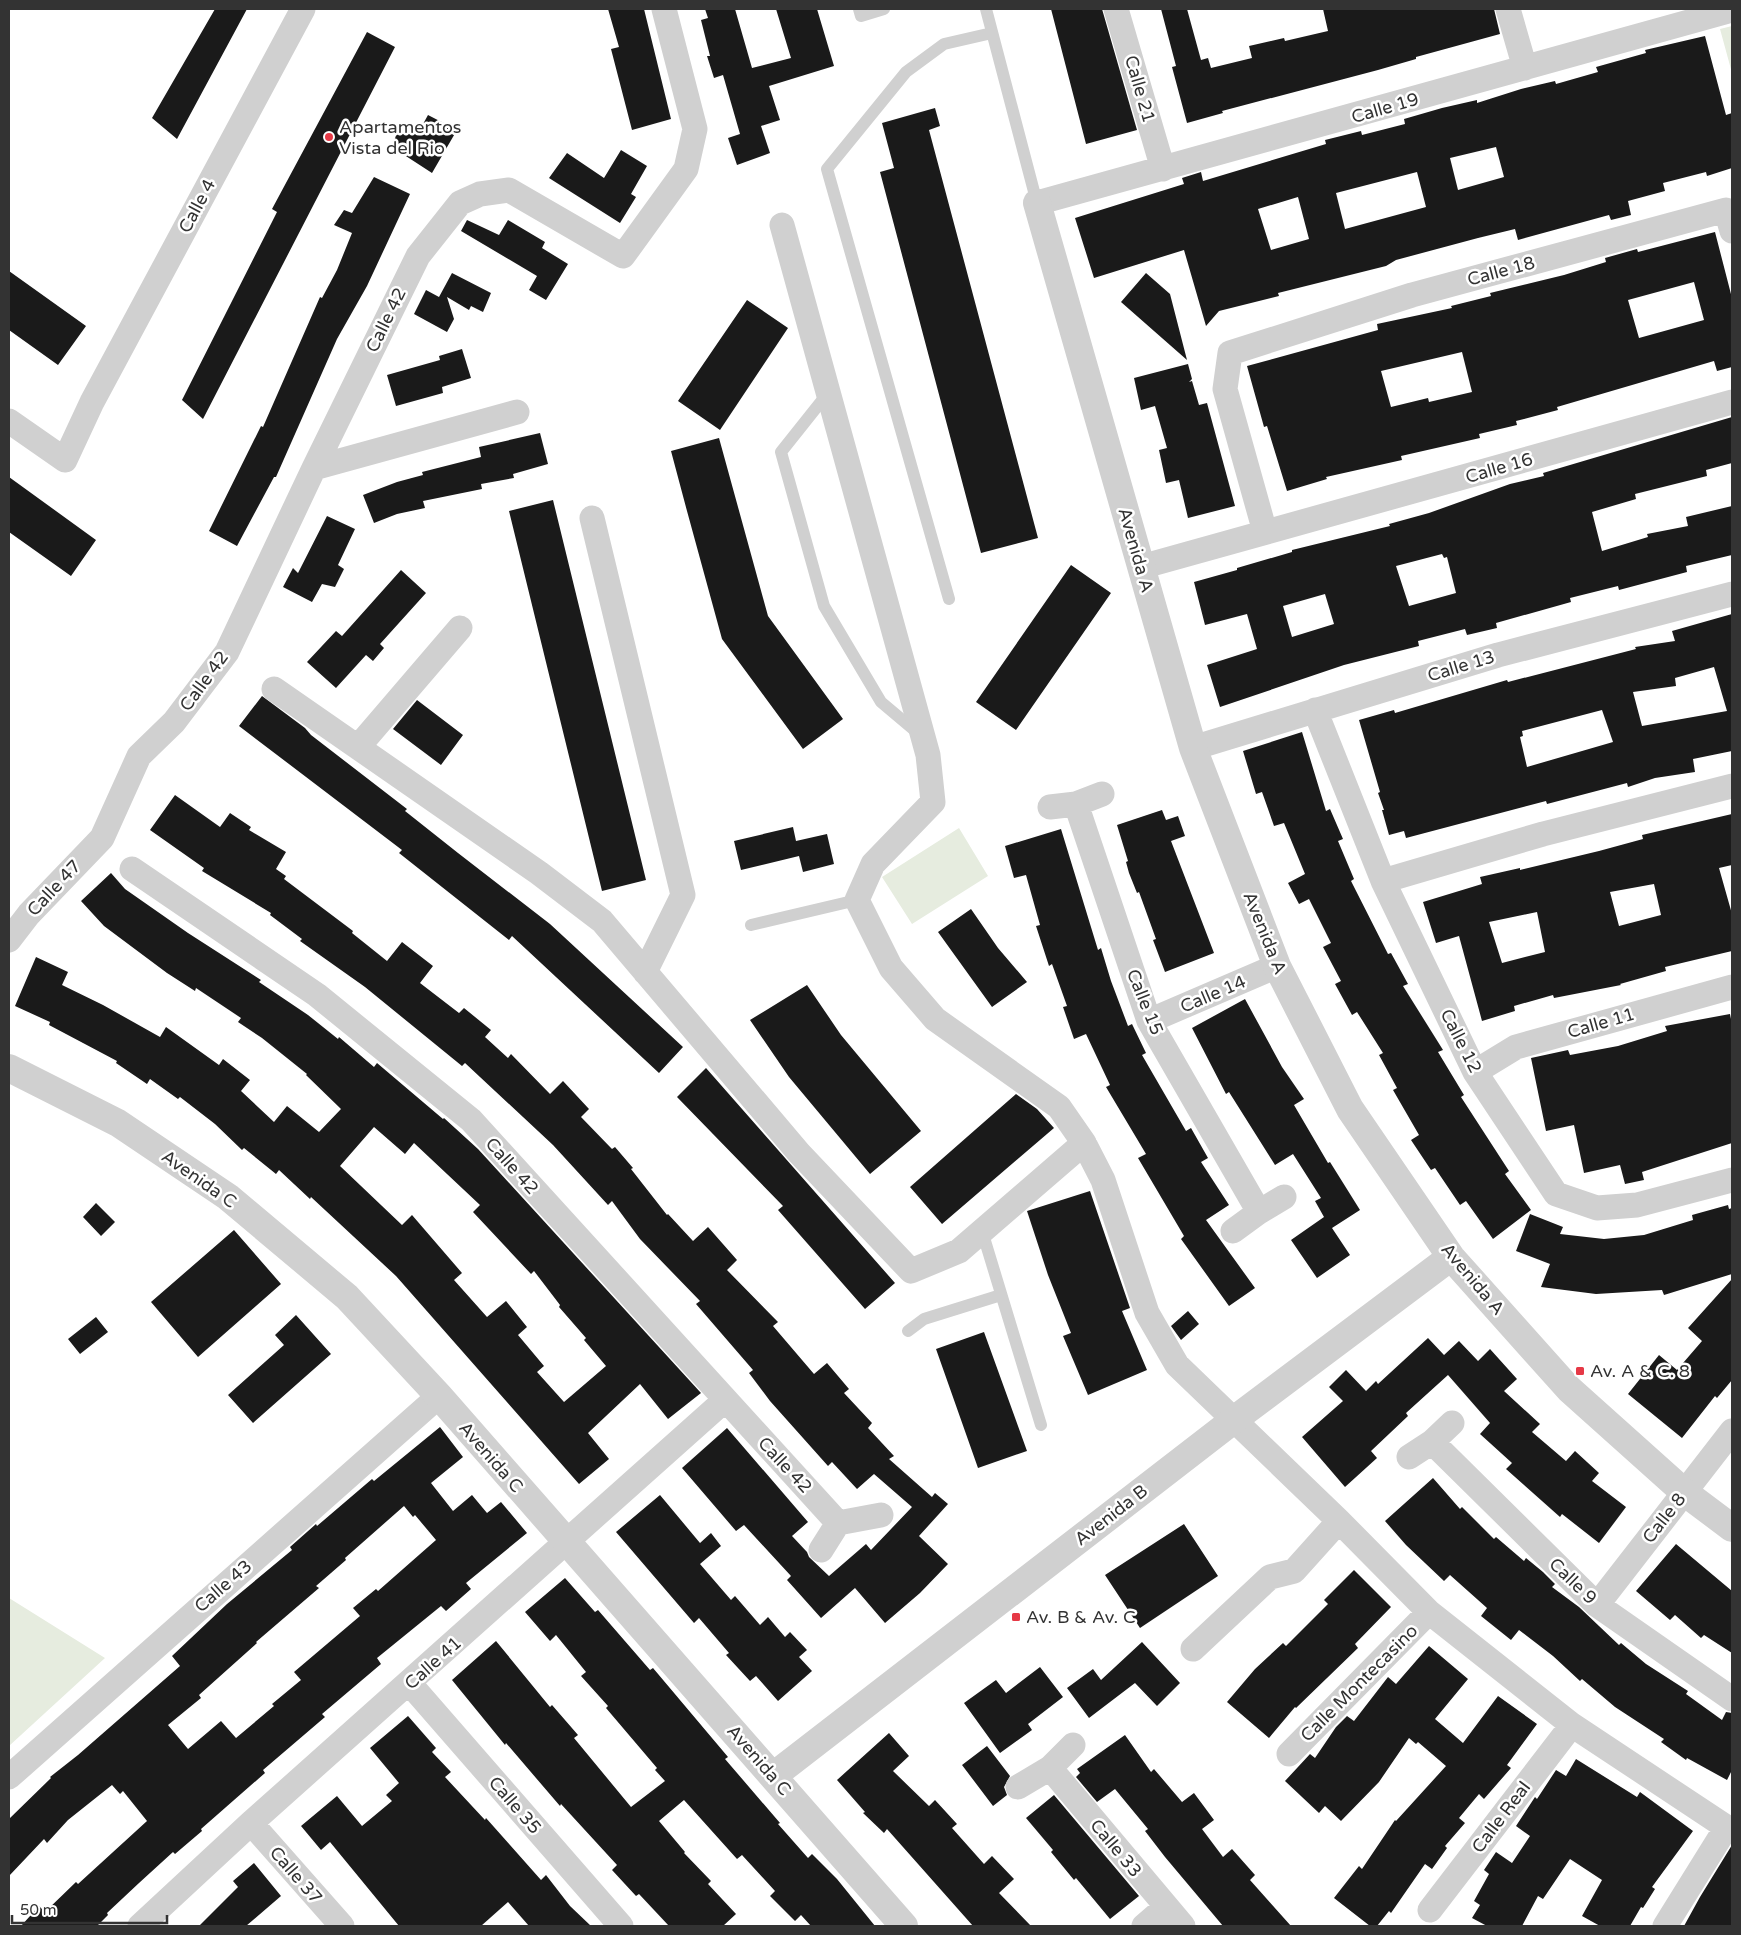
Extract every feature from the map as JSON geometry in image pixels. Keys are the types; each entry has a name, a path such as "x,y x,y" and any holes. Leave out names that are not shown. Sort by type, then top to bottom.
{"street":[{"name":"Calle 42","path":"102,838 139,756 174,722 227,652 314,468 418,256 460,203 480,194 509,190 623,256 686,169 695,129 664,9"},
{"name":"Calle 21","path":"1116,9 1163,169"},
{"path":"1508,9 1525,68"},
{"name":"Calle 19","path":"1037,203 1732,10"},
{"name":"Calle 4","path":"9,421 65,460 92,402 294,12"},
{"name":"Avenida A","path":"1037,203 1193,748 1277,966 1350,1109 1451,1257 1569,1389 1684,1492 1732,1528"},
{"name":"Calle 18","path":"1265,532 1225,389 1230,353 1412,295 1729,221"},
{"path":"782,225 928,756 933,802 872,864 857,900 891,968 935,1019 1058,1107 1084,1143 1104,1180 1147,1313 1177,1365 1235,1419 1429,1612 1572,1724 1729,1829 1665,1926"},
{"name":"Calle 16","path":"1141,567 1732,402"},
{"path":"314,468 517,412"},
{"path":"592,518 683,895 646,972"},
{"name":"Calle 13","path":"1193,748 1498,655 1732,594"},
{"path":"358,747 460,628"},
{"path":"274,689 539,874 602,921 799,1153 911,1271 958,1252 1084,1143"},
{"name":"Calle 12","path":"1315,710 1383,882 1475,1072 1556,1194 1597,1208 1637,1205 1732,1180"},
{"path":"1383,882 1542,834 1732,786"},
{"path":"1050,807 1076,804 1102,794"},
{"name":"Calle 15","path":"1076,804 1149,1021 1259,1212"},
{"name":"Calle 47","path":"9,940 29,914 102,838"},
{"name":"Calle 42","path":"132,869 317,995 471,1120 838,1523"},
{"name":"Calle 14","path":"1149,1021 1277,966"},
{"name":"Calle 11","path":"1475,1072 1516,1048 1732,987"},
{"name":"Avenida C","path":"9,1068 118,1123 228,1197 346,1298 439,1396 904,1926"},
{"path":"1233,1231 1284,1197"},
{"name":"Avenida B","path":"773,1776 1235,1419 1451,1257"},
{"name":"Calle 43","path":"9,1777 439,1396"},
{"name":"Calle 41","path":"140,1926 251,1823 410,1684 725,1400"},
{"path":"1409,1457 1432,1442 1452,1423"},
{"name":"Calle 8","path":"1597,1605 1732,1431"},
{"name":"Calle 9","path":"1432,1442 1597,1605 1732,1699"},
{"path":"821,1550 838,1523 881,1515"},
{"path":"1192,1649 1270,1577 1294,1571 1339,1521"},
{"name":"Calle Montecasino","path":"1289,1754 1429,1612"},
{"name":"Calle 35","path":"410,1684 621,1926"},
{"name":"Calle Real","path":"1430,1910 1572,1724"},
{"path":"1018,1787 1050,1768 1073,1745"},
{"name":"Calle 33","path":"1050,1768 1183,1926"},
{"name":"Calle 37","path":"251,1823 342,1926"},
{"path":"1144,1926 1166,1907"}],"lane":[{"path":"859,9 861,16 884,9"},
{"path":"986,9 1037,203"},
{"path":"948,599 827,169 906,72 944,44 992,33"},
{"path":"828,393 781,452 824,606 881,702 923,738"},
{"path":"751,925 857,900"},
{"path":"982,1231 1042,1425"},
{"path":"908,1331 924,1319 1001,1295"}],"shaded area":[{"path":"1732,26 1732,73 1720,29"},
{"path":"959,828 988,876 912,924 882,877"},
{"path":"9,1598 105,1658 9,1746"}],"building":[{"path":"215,9 247,9 177,139 152,118"},
{"path":"608,9 644,9 671,119 632,130 611,49 619,47"},
{"path":"705,9 735,9 752,68 791,58 776,9 817,9 834,66 769,86 780,120 761,126 770,153 737,165 728,138 740,134 723,75 714,78 707,56 710,56 701,20 708,18"},
{"path":"1051,9 1102,9 1137,130 1086,144"},
{"path":"1161,9 1187,9 1201,60 1208,58 1211,68 1252,58 1249,46 1284,38 1285,41 1328,31 1323,9 1494,9 1500,34 1416,57 1416,59 1378,70 1222,111 1223,113 1187,123 1172,67 1176,66"},
{"path":"367,32 395,47 203,419 182,400 277,212 272,209"},
{"path":"1705,36 1726,115 1732,113 1732,168 1707,176 1706,172 1663,183 1665,191 1628,201 1631,215 1611,220 1609,215 1518,240 1515,229 1478,238 1396,260 1386,266 1278,293 1279,296 1219,311 1206,326 1184,250 1094,278 1075,218 1184,184 1182,178 1201,172 1203,181 1326,144 1325,140 1361,131 1362,135 1405,124 1404,119 1442,108 1477,100 1477,103 1521,89 1555,81 1556,84 1598,72 1596,67 1646,53 1645,50","holes":["1496,147 1504,177 1458,190 1450,158","1417,172 1426,207 1345,229 1336,193","1298,197 1309,239 1271,250 1258,209"]},
{"path":"935,108 940,126 929,130 1038,538 981,553 880,172 894,168 882,123"},
{"path":"428,115 457,130 432,173 392,147 400,124 417,135"},
{"path":"621,150 647,166 631,194 636,197 620,223 549,178 567,153 604,178"},
{"path":"374,177 410,194 367,286 337,339 276,477 274,477 237,546 209,531 261,426 263,427 320,297 322,298 337,270 352,233 334,225 344,210 352,213"},
{"path":"467,220 499,235 508,220 545,242 542,248 568,264 546,300 529,290 537,276 461,231"},
{"path":"1715,232 1732,298 1732,367 1717,371 1714,361 1557,407 1558,410 1516,421 1517,425 1479,434 1480,438 1401,456 1402,460 1326,477 1327,479 1287,491 1267,426 1264,427 1247,366 1378,330 1377,324 1452,308 1451,306 1491,296 1490,293 1564,275 1606,262 1605,258 1637,249 1638,252","holes":["1694,282 1704,320 1639,338 1628,300","1462,352 1472,392 1429,402 1428,398 1391,407 1381,371"]},
{"path":"9,271 86,326 58,365 9,330"},
{"path":"452,273 491,293 483,312 471,306 469,310 447,297 454,319 447,332 414,314 426,290 439,297"},
{"path":"1146,273 1170,294 1187,360 1121,302"},
{"path":"747,300 788,328 720,430 678,401"},
{"path":"462,349 471,378 442,387 443,393 396,406 387,375 440,360 439,356"},
{"path":"1188,364 1192,379 1189,382 1192,381 1199,405 1207,403 1235,506 1188,518 1179,480 1166,483 1159,450 1167,448 1155,406 1141,410 1134,378"},
{"path":"1732,417 1732,463 1706,470 1707,476 1635,494 1636,499 1592,512 1602,551 1648,537 1647,534 1688,526 1686,517 1732,506 1732,555 1686,566 1687,572 1619,590 1618,586 1570,598 1571,602 1496,623 1497,628 1467,635 1465,629 1418,641 1419,646 1344,665 1220,707 1207,665 1257,649 1247,614 1205,625 1194,582 1237,570 1237,568 1292,552 1292,550 1390,526 1389,524 1429,513 1510,484 1544,476 1543,473","holes":["1442,554 1444,558 1447,557 1456,593 1409,606 1396,566","1325,594 1334,624 1292,637 1283,606"]},
{"path":"540,433 548,464 513,474 514,478 481,484 482,489 423,501 425,508 397,514 374,523 363,495 397,482 423,475 422,472 481,457 479,447"},
{"path":"719,438 768,616 843,719 803,749 722,639 687,511 671,451"},
{"path":"9,477 96,540 71,576 9,532"},
{"path":"553,500 646,880 602,891 509,511"},
{"path":"327,516 355,529 338,565 344,569 335,587 322,584 312,602 283,587 293,568 298,573"},
{"path":"1071,565 1111,593 1016,730 976,702"},
{"path":"401,570 426,593 380,644 384,648 373,661 366,655 336,688 307,662 336,631 342,636"},
{"path":"1732,614 1732,751 1693,759 1695,772 1655,778 1628,787 1627,783 1547,804 1546,801 1406,838 1404,831 1389,835 1378,793 1380,792 1359,720 1394,710 1395,713 1507,680 1508,682 1636,649 1635,647 1675,641 1672,631","holes":["1714,667 1727,711 1642,726 1633,692 1676,686 1675,678","1602,710 1613,742 1527,767 1520,737 1523,736 1522,731"]},
{"path":"262,696 305,728 311,735 407,809 405,811 550,924 683,1047 659,1073 512,936 509,940 399,853 402,850 239,726"},
{"path":"417,700 463,735 441,765 393,729"},
{"path":"1302,732 1326,811 1330,809 1343,839 1338,841 1354,879 1351,881 1388,954 1391,953 1408,984 1403,986 1443,1050 1438,1052 1464,1095 1461,1097 1509,1171 1505,1174 1531,1210 1493,1239 1466,1201 1460,1205 1435,1168 1431,1170 1411,1140 1419,1135 1393,1090 1397,1088 1379,1055 1383,1053 1357,1012 1352,1015 1335,984 1341,981 1323,947 1331,943 1309,899 1299,904 1288,883 1305,874 1284,823 1274,826 1262,792 1256,794 1243,751"},
{"path":"175,795 220,827 230,813 251,827 249,830 286,852 276,869 286,876 284,879 353,931 352,933 387,961 402,942 433,966 420,983 459,1013 464,1008 491,1030 485,1037 508,1058 511,1054 550,1094 563,1081 589,1109 581,1117 612,1149 615,1147 633,1168 631,1169 667,1215 693,1241 708,1227 737,1260 727,1270 778,1322 773,1326 814,1374 827,1363 849,1389 844,1393 872,1423 868,1428 894,1456 889,1459 932,1497 935,1493 948,1504 919,1536 948,1564 920,1593 885,1623 855,1588 821,1618 787,1580 791,1576 744,1525 736,1531 682,1468 727,1428 808,1522 792,1536 807,1552 809,1557 829,1576 866,1544 871,1550 912,1507 874,1474 857,1489 832,1462 828,1466 770,1401 749,1373 753,1370 696,1304 700,1301 640,1239 612,1201 608,1205 553,1145 465,1063 462,1066 365,987 300,941 302,939 270,915 271,913 202,871 204,868 150,830"},
{"path":"1162,810 1166,820 1178,816 1185,836 1171,841 1214,953 1165,972 1153,940 1156,939 1139,892 1137,893 1129,873 1126,862 1128,861 1117,825"},
{"path":"1732,814 1732,865 1719,868 1732,914 1732,951 1665,967 1666,971 1621,985 1554,998 1553,995 1514,1006 1515,1011 1482,1021 1459,936 1436,943 1423,902 1482,884 1480,877 1520,868 1520,870 1599,851 1643,839 1642,835","holes":["1654,884 1661,915 1619,926 1610,892","1537,912 1545,952 1502,963 1489,922"]},
{"path":"793,827 796,841 827,834 834,864 803,872 799,856 741,870 734,841"},
{"path":"1061,829 1098,950 1101,948 1128,1026 1132,1024 1146,1053 1142,1055 1186,1131 1191,1128 1208,1158 1201,1162 1229,1205 1206,1220 1255,1288 1229,1306 1181,1239 1184,1236 1138,1158 1146,1154 1106,1087 1110,1085 1086,1034 1074,1039 1063,1007 1067,1006 1052,964 1049,966 1036,926 1040,925 1026,875 1014,878 1005,846"},
{"path":"111,873 125,889 188,933 261,980 259,982 308,1015 338,1039 339,1037 374,1067 377,1063 444,1118 478,1149 701,1393 668,1419 640,1384 588,1433 609,1459 579,1484 396,1276 311,1197 310,1199 279,1170 276,1174 244,1148 242,1150 215,1124 180,1097 178,1099 150,1079 147,1084 116,1063 117,1061 49,1025 50,1022 15,1006 36,957 68,972 62,985 103,1005 160,1037 166,1027 219,1065 223,1059 250,1080 241,1091 274,1122 287,1106 319,1132 341,1109 307,1074 262,1038 238,1022 241,1018 196,988 195,991 167,973 104,926 81,901","holes":["374,1127 405,1154 414,1143 480,1205 473,1212 531,1274 534,1271 560,1305 559,1307 586,1338 584,1340 606,1366 564,1402 537,1372 544,1366 518,1335 527,1327 506,1301 487,1317 454,1280 462,1273 412,1215 402,1225 340,1166"]},
{"path":"971,909 998,948 1027,982 992,1007 938,932"},
{"path":"807,985 841,1035 921,1131 870,1174 789,1077 750,1020"},
{"path":"1245,999 1282,1067 1304,1099 1294,1105 1328,1163 1330,1162 1360,1210 1332,1228 1350,1255 1317,1278 1291,1240 1324,1217 1315,1201 1321,1198 1293,1154 1275,1165 1229,1092 1226,1094 1192,1028"},
{"path":"1730,1014 1732,1024 1732,1143 1642,1172 1644,1180 1625,1184 1620,1165 1584,1173 1574,1125 1546,1131 1531,1058 1568,1050 1570,1055 1618,1046 1667,1031 1665,1026"},
{"path":"706,1068 895,1283 865,1309 778,1210 783,1206 677,1097"},
{"path":"1016,1094 1037,1109 1054,1128 942,1224 910,1187"},
{"path":"1090,1191 1130,1308 1122,1311 1147,1370 1088,1395 1063,1336 1071,1333 1048,1275 1027,1211"},
{"path":"96,1203 115,1222 101,1236 83,1217"},
{"path":"1728,1205 1729,1209 1732,1208 1732,1274 1664,1295 1662,1290 1596,1294 1541,1287 1550,1264 1516,1251 1530,1214 1563,1227 1560,1234 1604,1239 1644,1235 1693,1220 1692,1215"},
{"path":"234,1230 281,1284 198,1357 151,1302"},
{"path":"1732,1279 1732,1380 1717,1398 1715,1396 1682,1438 1628,1394 1659,1355 1677,1370 1702,1341 1688,1328"},
{"path":"1188,1311 1199,1324 1181,1340 1171,1326"},
{"path":"296,1315 331,1354 253,1423 228,1395 284,1345 275,1335"},
{"path":"96,1317 108,1332 80,1354 68,1339"},
{"path":"984,1332 1027,1451 978,1468 936,1349"},
{"path":"1428,1338 1444,1355 1459,1341 1478,1361 1490,1349 1517,1379 1504,1391 1540,1424 1532,1432 1566,1461 1575,1451 1599,1473 1592,1481 1626,1507 1599,1543 1562,1514 1560,1517 1506,1469 1512,1463 1480,1434 1490,1423 1448,1375 1406,1413 1408,1416 1371,1451 1377,1458 1345,1487 1302,1437 1343,1401 1329,1387 1346,1370 1366,1391 1376,1381 1378,1384"},
{"path":"440,1427 463,1457 431,1483 453,1511 472,1495 487,1513 501,1502 527,1533 466,1583 471,1589 446,1611 441,1606 377,1658 381,1664 322,1714 325,1717 263,1770 265,1773 201,1829 202,1831 175,1854 173,1852 139,1883 107,1913 108,1915 97,1926 21,1926 39,1906 45,1912 76,1882 78,1884 147,1821 123,1791 120,1794 112,1785 68,1820 47,1843 44,1839 9,1876 9,1819 50,1777 180,1666 172,1656 227,1604 292,1550 290,1547 316,1524 317,1526 372,1479 374,1481","holes":["404,1506 413,1517 415,1515 436,1540 378,1591 376,1589 353,1608 360,1616 294,1672 301,1680 236,1738 221,1721 188,1749 168,1725 201,1698 199,1695 256,1642 319,1588 316,1586"]},
{"path":"1433,1478 1460,1509 1462,1507 1494,1539 1496,1537 1524,1561 1526,1558 1543,1572 1555,1584 1552,1587 1579,1607 1619,1645 1621,1643 1646,1664 1688,1691 1686,1694 1722,1720 1726,1712 1732,1713 1732,1770 1727,1780 1687,1758 1686,1760 1661,1742 1664,1739 1615,1707 1582,1679 1580,1681 1553,1656 1519,1630 1511,1640 1481,1616 1487,1608 1450,1575 1444,1581 1406,1545 1385,1521"},
{"path":"660,1495 700,1543 711,1533 721,1546 700,1564 731,1600 735,1596 760,1625 768,1617 785,1637 790,1632 807,1650 799,1657 812,1671 778,1701 756,1676 750,1681 726,1655 729,1653 699,1618 694,1623 616,1532"},
{"path":"1184,1524 1218,1576 1140,1628 1105,1575"},
{"path":"1676,1544 1732,1591 1732,1653 1704,1635 1701,1638 1675,1615 1670,1620 1636,1591"},
{"path":"1354,1570 1391,1607 1355,1644 1358,1648 1295,1707 1269,1738 1227,1702 1255,1669 1283,1643 1286,1646 1328,1604 1324,1600"},
{"path":"565,1578 595,1612 598,1610 650,1670 653,1668 728,1757 725,1759 780,1823 778,1824 808,1858 812,1854 837,1879 875,1926 811,1926 801,1915 795,1921 770,1896 775,1891 742,1855 737,1859 684,1800 659,1821 684,1853 711,1881 708,1884 736,1914 723,1926 669,1926 639,1894 636,1896 612,1870 617,1865 561,1804 560,1806 506,1743 505,1745 452,1680 496,1641 550,1707 552,1705 578,1735 574,1738 631,1807 665,1781 655,1770 657,1768 606,1708 608,1706 581,1676 586,1672 556,1635 550,1641 525,1612"},
{"path":"1142,1642 1180,1683 1157,1706 1135,1683 1089,1718 1067,1688 1093,1669 1101,1680"},
{"path":"1429,1646 1468,1679 1435,1719 1463,1743 1498,1696 1537,1724 1507,1765 1511,1768 1484,1799 1479,1794 1459,1818 1465,1823 1445,1846 1447,1848 1432,1869 1425,1864 1391,1913 1389,1911 1377,1926 1370,1926 1334,1898 1359,1866 1362,1869 1395,1820 1446,1766 1418,1742 1416,1744 1409,1738 1379,1782 1341,1821 1325,1806 1319,1813 1285,1781 1310,1754 1315,1758 1336,1727 1347,1716 1354,1721 1388,1677 1396,1684"},
{"path":"1040,1667 1063,1697 1028,1724 1032,1730 1000,1753 964,1703 996,1680 1006,1693"},
{"path":"408,1716 436,1748 432,1752 451,1772 445,1777 485,1820 486,1818 541,1880 546,1875 570,1906 591,1926 529,1926 508,1902 481,1926 399,1926 330,1842 321,1850 301,1826 337,1796 362,1826 392,1801 386,1795 399,1783 370,1748"},
{"path":"889,1733 909,1756 893,1771 929,1806 935,1800 957,1824 952,1828 984,1864 992,1856 1014,1879 999,1893 1031,1926 973,1926 887,1829 884,1833 863,1813 865,1812 837,1780"},
{"path":"1125,1735 1151,1772 1154,1769 1182,1802 1194,1793 1214,1820 1202,1829 1223,1857 1232,1849 1255,1875 1250,1880 1291,1926 1223,1926 1165,1857 1145,1831 1148,1829 1115,1789 1097,1802 1076,1777 1080,1773 1077,1769"},
{"path":"987,1746 1010,1776 1004,1787 1007,1795 993,1806 962,1765"},
{"path":"1576,1759 1637,1797 1640,1792 1693,1831 1652,1887 1655,1889 1643,1908 1641,1907 1630,1926 1600,1926 1582,1916 1602,1880 1570,1859 1543,1899 1538,1896 1522,1926 1487,1926 1472,1918 1480,1905 1474,1901 1489,1874 1484,1870 1496,1852 1512,1863 1530,1836 1516,1826 1556,1770 1566,1776"},
{"path":"1054,1795 1139,1896 1110,1919 1076,1878 1074,1880 1051,1852 1053,1850 1026,1818"},
{"path":"1732,1845 1732,1926 1684,1926 1700,1897"},
{"path":"254,1863 281,1896 246,1926 199,1926 238,1887 233,1881"}],"place":[{"name":"Apartamentos Vista del Rio","path":"329,137"},
{"name":"Av. A & C. 8","path":"1580,1371"},
{"name":"Av. B & Av. C","path":"1016,1617"}]}
